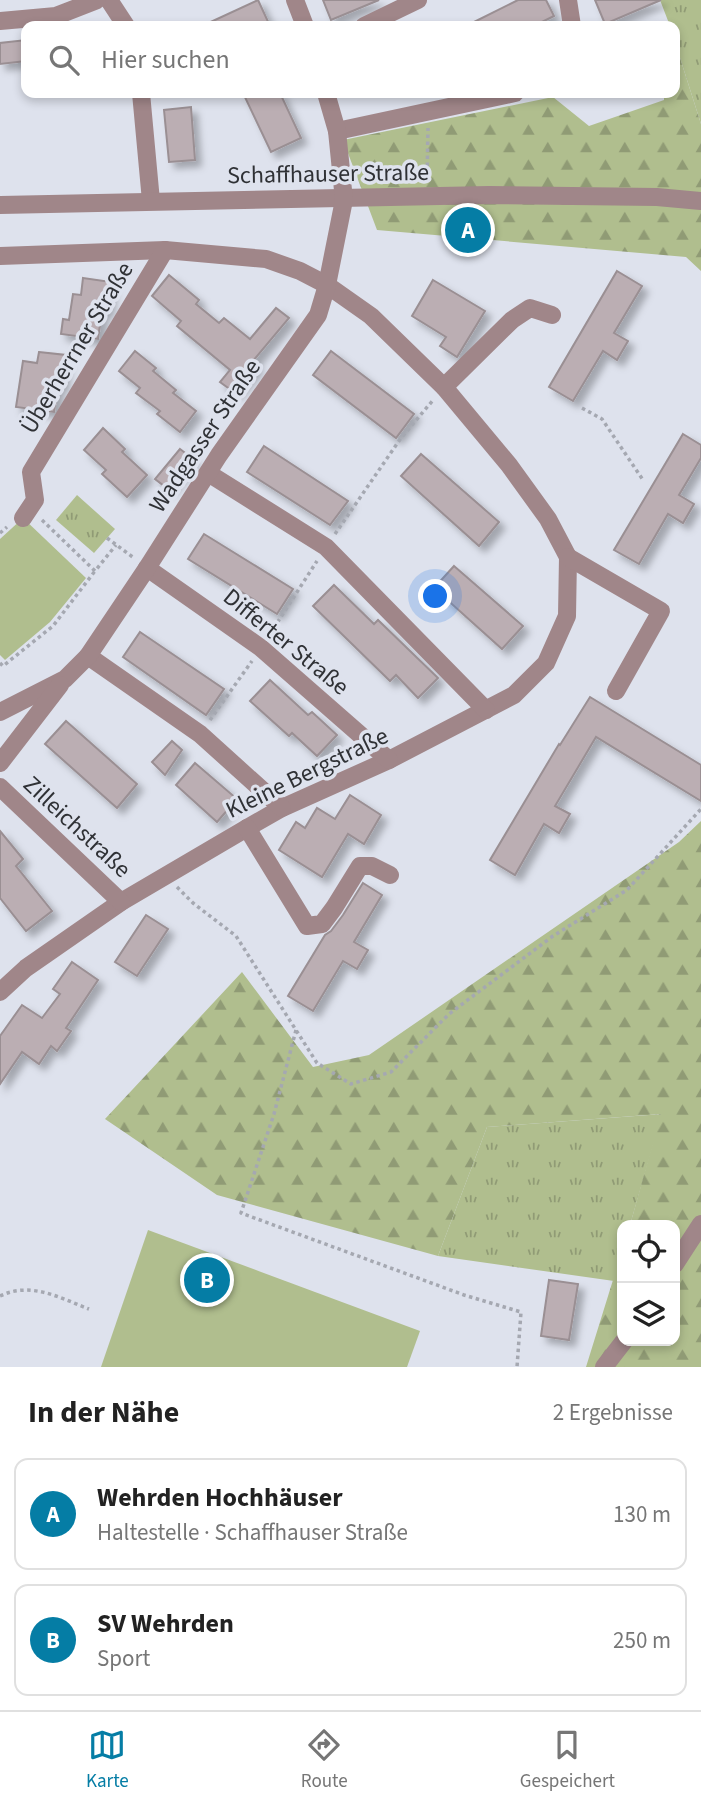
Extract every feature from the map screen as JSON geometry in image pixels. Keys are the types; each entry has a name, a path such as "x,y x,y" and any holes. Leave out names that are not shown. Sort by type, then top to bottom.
{"street":[{"path":"0,21 56,16 97,0"},
{"path":"109,0 123,21"},
{"path":"295,0 303,21"},
{"path":"374,21 418,0"},
{"path":"568,0 571,21"},
{"path":"141,98 151,201"},
{"name":"Wadgasser Straße","path":"0,762 65,679 88,656 208,472 318,315 327,285 344,200 337,131 327,98"},
{"path":"337,131 492,98"},
{"name":"Schaffhauser Straße","path":"657,197 701,191"},
{"name":"Schaffhauser Straße","path":"0,205 344,200 427,196 657,197 701,201"},
{"path":"0,256 165,250"},
{"name":"Kleine Bergstraße","path":"0,992 26,968 121,902 247,828 282,808 389,761 514,695 546,663 567,616 568,557 548,519 509,465 444,387 371,316 327,285 300,271 266,260 165,250"},
{"name":"Überherrner Straße","path":"26,513 35,500 31,472 165,250"},
{"path":"444,387 512,320 530,308 552,315"},
{"path":"208,472 326,547 485,710"},
{"path":"568,557 661,611 616,691"},
{"name":"Differter Straße","path":"147,568 261,648 389,761"},
{"path":"88,656 200,734 282,808"},
{"name":"Wadgasser Straße","path":"0,712 65,679"},
{"name":"Zilleichstraße","path":"0,787 121,902"},
{"path":"247,828 307,926 322,924 360,866 372,866 390,875"},
{"path":"680,1256 701,1224"},
{"path":"604,1367 620,1346"}],"path":[{"path":"427,196 429,112"},
{"path":"582,408 602,419 643,480"},
{"path":"26,513 95,571"},
{"path":"107,538 147,568"},
{"path":"0,663 3,666 53,625 116,545"},
{"path":"165,876 192,903 236,936 317,1063 351,1084 391,1072 449,1014 553,936 627,890 701,809"},
{"path":"296,1030 274,1114 241,1213 464,1295 521,1312 517,1367"},
{"path":"0,1296 25,1288 89,1309"}],"green space":[{"path":"660,0 701,0 701,124 680,58 680,21 668,21"},
{"path":"680,58 701,124 701,271 686,257 377,230 343,140 548,98 554,98 589,126 664,100 680,98"},
{"path":"77,495 115,529 94,553 56,520"},
{"path":"23,518 86,578 50,622 5,660 0,655 0,539"},
{"path":"701,821 701,1367 586,1367 617,1267 617,1346 680,1346 680,1220 631,1220 661,1114 487,1127 438,1256 217,1195 105,1119 242,972 313,1067 369,1055 679,842"},
{"path":"662,1114 631,1220 617,1220 617,1270 614,1281 438,1256 487,1127"},
{"path":"148,1230 420,1331 407,1367 101,1367"}],"building":[{"path":"258,0 268,21 213,21"},
{"path":"323,0 379,0 331,20"},
{"path":"518,0 546,0 554,16 544,21 476,21"},
{"path":"595,0 661,0 612,21 604,21"},
{"path":"21,41 21,62 0,64 0,43"},
{"path":"245,98 282,98 301,138 271,152"},
{"path":"191,107 195,160 169,162 164,110"},
{"path":"617,271 642,286 614,333 628,341 617,360 603,351 573,401 549,387"},
{"path":"169,275 199,300 196,304 219,323 224,318 250,339 276,308 289,318 252,362 257,366 235,393 220,382 230,370 177,326 181,321 152,296"},
{"path":"83,278 111,282 107,311 102,311 98,339 61,334 63,319 69,320 73,294 81,295"},
{"path":"433,280 485,311 457,357 440,346 446,337 412,316"},
{"path":"135,351 156,368 153,371 176,390 173,393 196,411 180,432 157,414 160,411 136,393 140,388 119,371"},
{"path":"331,351 414,414 396,438 313,375"},
{"path":"39,352 66,355 62,385 58,385 54,412 16,407 23,361 37,363"},
{"path":"103,428 125,449 122,452 147,475 127,497 102,474 106,470 84,450"},
{"path":"683,434 701,445 701,458 679,495 694,504 683,523 668,514 639,564 614,550"},
{"path":"264,446 348,501 330,525 247,472"},
{"path":"180,449 193,459 168,489 155,479"},
{"path":"421,454 499,522 479,546 401,476"},
{"path":"204,534 293,589 277,614 188,559"},
{"path":"454,566 523,626 502,649 434,588"},
{"path":"334,585 374,624 378,620 438,678 418,698 396,675 390,681 313,606"},
{"path":"140,632 224,689 206,715 123,657"},
{"path":"270,680 308,715 312,712 337,735 317,756 292,733 289,736 250,701"},
{"path":"590,697 701,765 701,801 596,737 555,806 570,814 559,833 544,824 515,875 490,860"},
{"path":"66,721 137,784 117,808 45,744"},
{"path":"172,741 182,750 165,775 152,762"},
{"path":"195,763 237,799 217,822 176,785"},
{"path":"350,795 381,815 364,844 348,834 322,877 279,850 296,822 305,828 317,808 335,819"},
{"path":"0,831 23,859 16,866 52,911 26,931 0,898"},
{"path":"363,883 382,895 354,942 368,950 357,969 343,961 313,1011 288,996 325,935 343,915"},
{"path":"146,915 168,929 137,976 115,962"},
{"path":"72,962 98,980 66,1028 71,1031 57,1051 51,1046 39,1064 22,1052 0,1084 0,1036 22,1005 42,1018 60,994 53,989"},
{"path":"549,1280 578,1284 569,1340 541,1336"}],"place":[{"name":"Wehrden Hochhäuser","path":"468,230"},
{"name":"SV Wehrden","path":"207,1280"}]}
